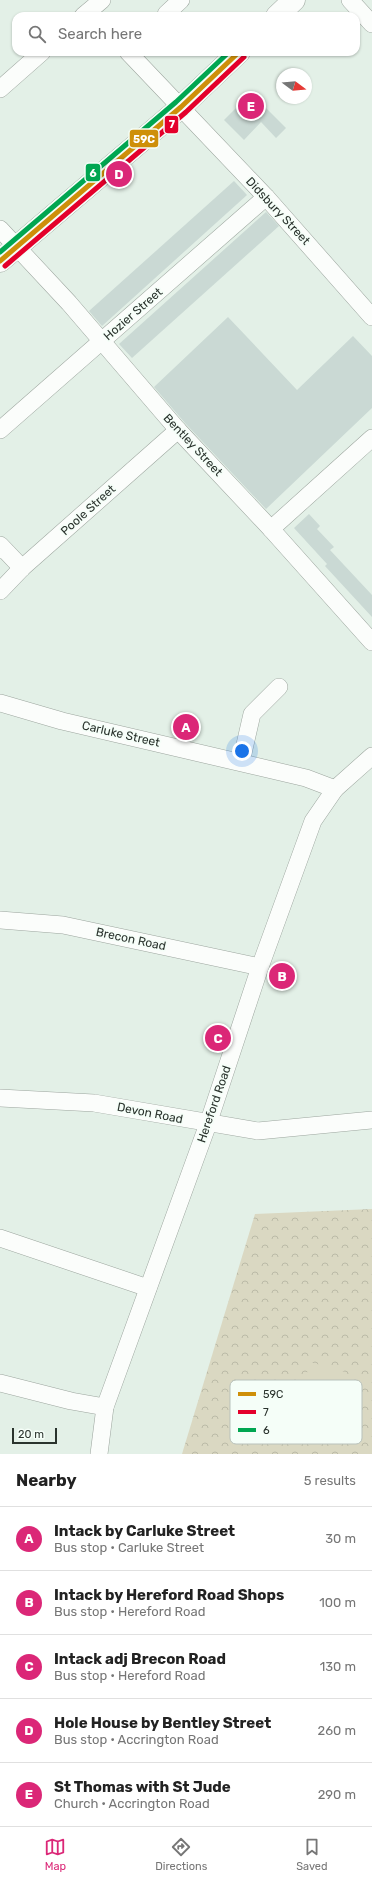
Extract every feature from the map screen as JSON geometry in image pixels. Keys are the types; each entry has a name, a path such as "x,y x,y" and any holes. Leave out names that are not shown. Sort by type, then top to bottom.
{"main road":[{"path":"281,12 294,0"},
{"path":"8,254 181,107 235,56"}],"street":[{"path":"168,12 181,0"},
{"path":"350,0 372,24"},
{"path":"0,89 37,56"},
{"name":"Didsbury Street","path":"132,56 266,197 372,317"},
{"name":"Hozier Street","path":"0,430 266,197"},
{"name":"Bentley Street","path":"0,228 8,254 69,303 178,430 271,529 372,642"},
{"name":"Poole Street","path":"0,591 22,568 178,430"},
{"path":"271,529 372,438"},
{"path":"0,545 22,568"},
{"path":"241,762 252,714 279,688"},
{"name":"Carluke Street","path":"0,703 62,721 306,778 334,789"},
{"name":"Hereford Road","path":"98,1454 105,1407 208,1124 260,967 313,821 334,789 372,756"},
{"name":"Brecon Road","path":"0,920 63,925 260,967"},
{"name":"Devon Road","path":"0,1098 94,1103 208,1124 258,1131 372,1120"},
{"path":"0,1238 148,1288"},
{"path":"0,1383 71,1401 105,1407"}],"green space":[{"path":"372,1209 372,1454 182,1454 255,1214"},
{"path":"310,1362 345,1372 343,1380 305,1380"}],"building":[{"path":"251,93 286,128 276,138 261,122 244,140 224,120"},
{"path":"234,181 247,195 102,326 89,311"},
{"path":"266,212 279,226 132,358 119,344"},
{"path":"228,317 297,390 353,336 372,356 372,408 266,509 185,423 154,387"},
{"path":"309,514 320,526 317,529 334,547 330,550 372,595 372,617 325,566 327,564 294,528"}],"transit line":[{"name":"6","path":"0,252 176,102 225,56"},
{"name":"59C","path":"0,261 181,107 235,56"},
{"name":"7","path":"5,266 186,112 244,57"}],"place":[{"name":"St Thomas with St Jude","path":"251,106"},
{"name":"Hole House by Bentley Street","path":"119,174"},
{"name":"Intack by Carluke Street","path":"186,727"},
{"name":"Intack by Hereford Road Shops","path":"282,976"},
{"name":"Intack adj Brecon Road","path":"218,1038"}]}
